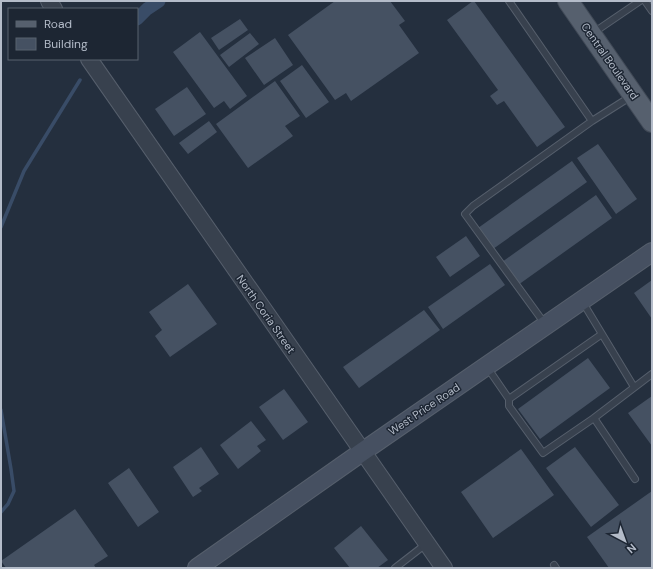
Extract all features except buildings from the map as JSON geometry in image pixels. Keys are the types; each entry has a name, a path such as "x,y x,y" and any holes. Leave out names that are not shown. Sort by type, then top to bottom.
{"main road":[{"name":"Central Boulevard","path":"568,1 652,122"},
{"name":"West Price Road","path":"197,568 652,252"}],"street":[{"name":"North Coria Street","path":"90,60 444,568"}],"lane":[{"path":"509,1 592,121"},
{"path":"591,34 640,1"},
{"path":"645,1 652,12"},
{"path":"546,325 465,214 473,206 592,121 634,95"},
{"path":"582,301 634,387"},
{"path":"509,399 602,334"},
{"path":"487,366 509,399 509,406 543,453 594,418 652,374"},
{"path":"594,418 635,478"},
{"path":"398,567 426,544"}],"waterway":[{"path":"138,18 147,9 159,1"},
{"path":"1,227 24,171 80,80"},
{"path":"1,410 14,491 8,504 1,512"}]}
